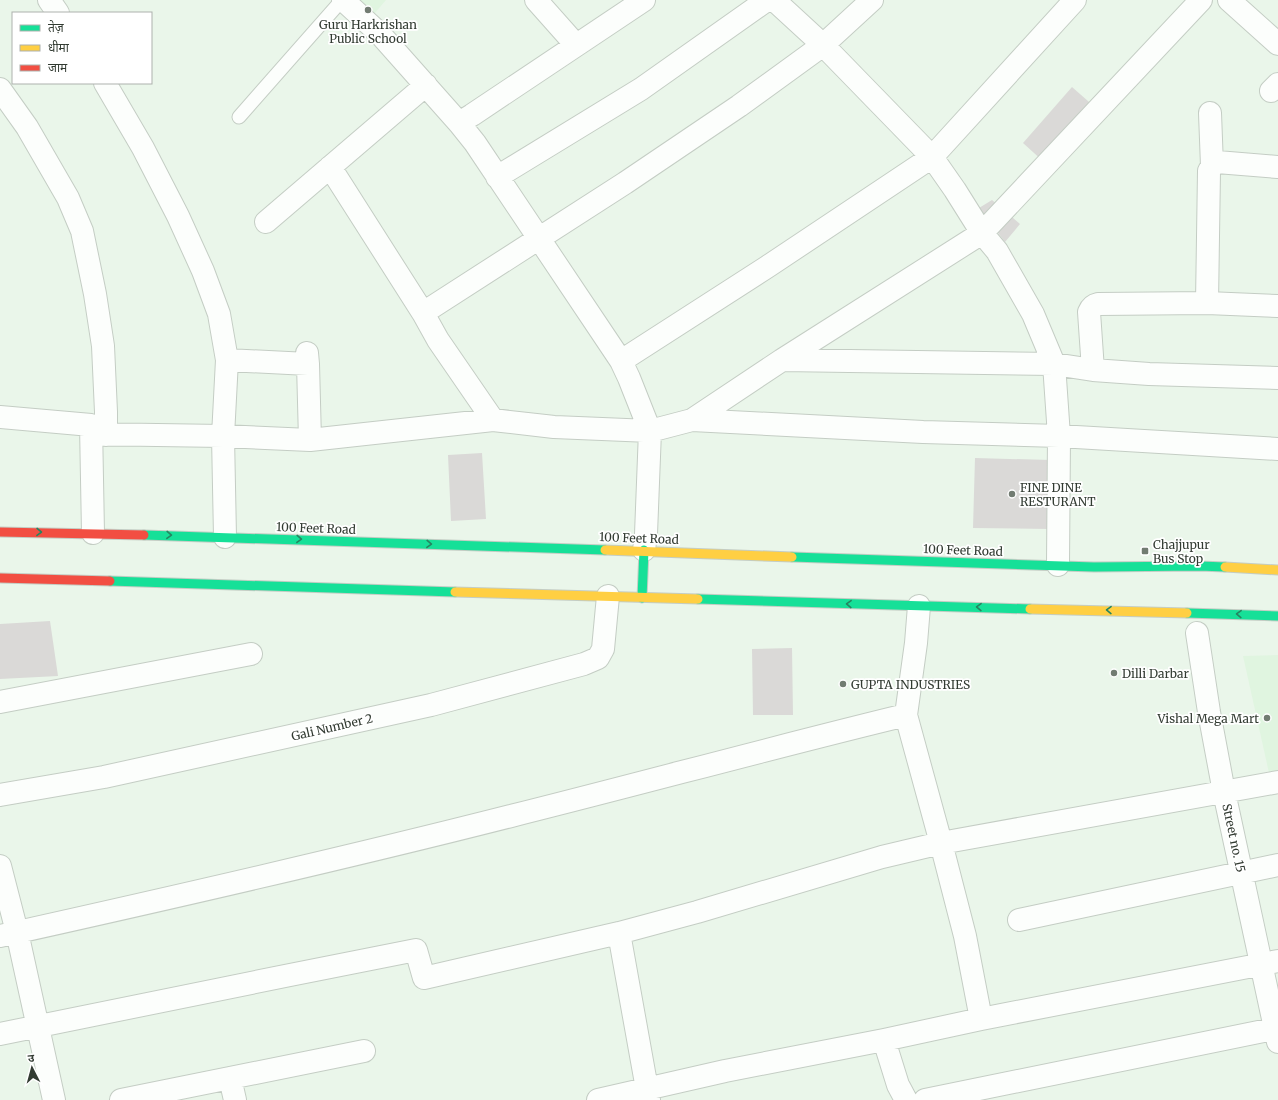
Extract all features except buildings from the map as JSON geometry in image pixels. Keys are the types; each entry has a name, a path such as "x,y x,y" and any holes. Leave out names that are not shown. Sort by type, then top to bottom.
{"main road":[{"name":"100 Feet Road","path":"0,532 93,533 644,550 1094,567 1200,566 1278,570"},
{"path":"642,598 644,550"},
{"path":"0,578 1278,616"}],"street":[{"path":"49,0 57,12"},
{"path":"343,0 380,34 458,122 474,143 621,361 650,431 644,550"},
{"path":"536,0 576,45"},
{"path":"497,177 641,88 767,0"},
{"path":"774,0 823,45 932,157 982,233 997,251 1033,314 1054,364 1059,436 1058,565"},
{"path":"423,313 625,183 739,106 823,45 872,0"},
{"path":"621,361 767,268 932,157 1075,0"},
{"path":"692,420 782,360 982,233 1201,0"},
{"path":"1229,0 1278,44"},
{"path":"458,122 472,115 642,1"},
{"path":"106,84 143,148 175,209 203,271 219,314 227,360 222,436 225,537"},
{"path":"266,222 426,85"},
{"path":"0,89 27,127 68,198 82,231 94,287 102,346 99,434 93,533"},
{"path":"1210,113 1212,166"},
{"path":"1206,303 1209,171 1217,162 1278,167"},
{"path":"330,167 423,313 438,340 493,420"},
{"path":"1093,370 1090,309 1094,305 1206,303 1278,306"},
{"path":"227,360 308,359 310,440"},
{"path":"782,360 1054,364 1093,370 1149,374 1278,378"},
{"path":"0,417 91,424 99,434"},
{"path":"99,434 222,436 310,440 493,420 554,427 650,431 692,420 923,432 1059,436 1278,449"},
{"name":"Gali Number 2","path":"0,795 104,777 393,714 584,664 598,658 604,649 608,596"},
{"path":"919,606 916,643 906,715 965,936 981,1018"},
{"name":"Street no. 15","path":"1197,633 1209,712 1224,792 1242,873 1269,963 1277,1033"},
{"path":"0,702 250,654"},
{"path":"9,934 304,867 512,816 791,743 906,715"},
{"path":"0,1034 416,950 424,978 619,933 697,912 882,857 941,843 1278,782"},
{"path":"1019,920 1278,865"},
{"path":"0,866 9,934 38,1026 54,1100"},
{"path":"619,933 649,1094"},
{"path":"598,1100 649,1094 725,1071 884,1040 981,1018 1269,963"},
{"path":"925,1100 1277,1033"},
{"path":"884,1040 898,1085 906,1100"},
{"path":"121,1100 364,1051"},
{"path":"230,1078 235,1100"}],"lane":[{"path":"239,117 343,0"}],"shaded area":[{"name":"Guru Harkrishan Public School","path":"348,0 386,0 369,20"},
{"name":"Vishal Mega Mart","path":"1278,655 1278,781 1271,782 1243,656"}],"traffic: fast":[{"path":"144,535 605,550"},
{"path":"642,598 644,550"},
{"path":"792,557 1094,567 1225,567"},
{"path":"110,581 455,592"},
{"path":"698,599 1030,609"},
{"path":"1187,613 1278,616"}],"traffic: slow":[{"path":"605,550 792,557"},
{"path":"1225,567 1278,570"},
{"path":"455,592 698,599"},
{"path":"1030,609 1187,613"}],"traffic: jam":[{"path":"0,532 144,535"},
{"path":"0,578 110,581"}],"place":[{"name":"Guru Harkrishan Public School","path":"368,10"},
{"name":"FINE DINE RESTURANT","path":"1012,494"},
{"name":"Chajjupur Bus Stop","path":"1145,551"},
{"name":"Dilli Darbar","path":"1114,673"},
{"name":"GUPTA INDUSTRIES","path":"843,684"},
{"name":"Vishal Mega Mart","path":"1267,718"}]}
